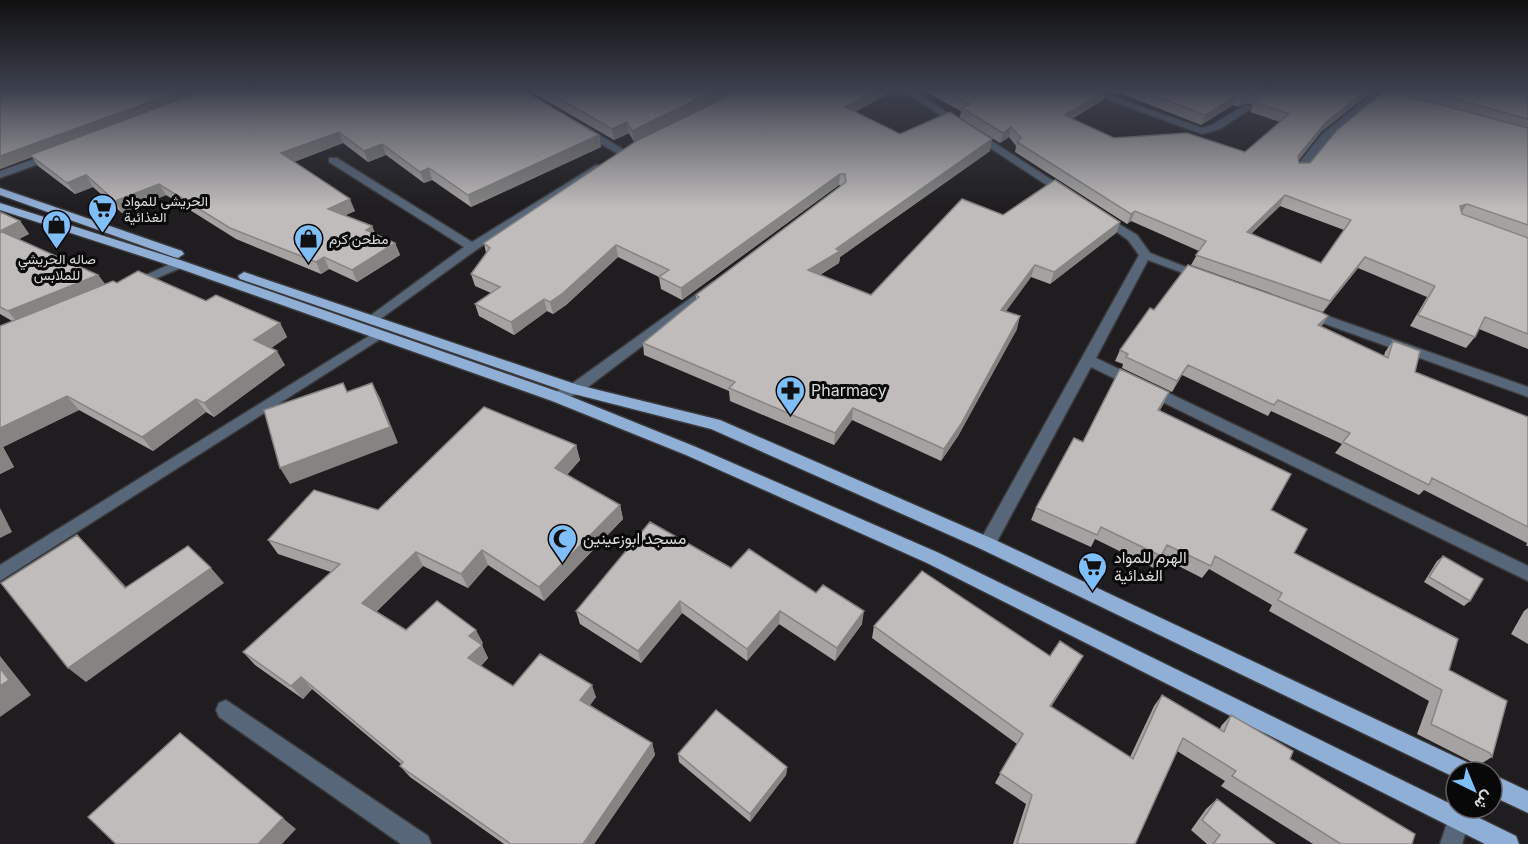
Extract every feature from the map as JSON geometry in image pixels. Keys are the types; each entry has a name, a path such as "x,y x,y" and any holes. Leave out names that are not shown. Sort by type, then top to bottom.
{"main road":[{"path":"0,191 375,328 691,451 933,558 1444,812"},
{"path":"0,206 375,328 575,389 715,424 987,544 1444,762"},
{"path":"1504,791 1528,802"},
{"path":"1461,820 1507,844"}],"street":[{"path":"0,574 375,328 471,247 629,150 583,128"},
{"path":"965,128 1131,235 1141,245 1145,255 1213,279"},
{"path":"1195,128 1202,131 1211,128"},
{"path":"1299,170 1326,136 1337,128"},
{"path":"0,175 66,150"},
{"path":"333,160 471,247"},
{"path":"987,544 1145,255"},
{"path":"116,291 179,264"},
{"path":"557,397 575,389 726,276"},
{"path":"1292,308 1528,392"},
{"path":"1088,360 1528,574"},
{"path":"226,710 420,844"},
{"path":"1451,844 1459,820"}],"building":[{"path":"0,128 76,128 0,156"},
{"path":"102,128 588,128 599,135 468,195 429,168 420,172 382,144 364,151 339,132 281,153 350,199 328,209 372,226 366,230 395,243 352,270 324,257 316,262 230,228 159,184 115,201 86,175 67,183 30,155"},
{"path":"662,128 889,128 900,134 913,128 975,128 992,139 836,249 840,251 808,270 871,295 962,199 1003,215 1055,180 1120,222 1054,272 1035,265 1001,310 1020,316 961,424 944,449 853,408 835,433 729,388 735,382 643,343 699,297 696,295 846,182 845,174 840,174 681,288 659,277 669,270 616,245 563,293 550,302 544,299 511,322 475,304 500,287 471,274 490,248 484,243 638,140"},
{"path":"995,128 1009,128 1003,133"},
{"path":"1012,128 1093,128 1114,138 1187,133 1245,152 1272,128 1321,128 1298,156 1299,163 1310,163 1339,128 1528,128 1528,225 1467,204 1460,206 1462,214 1528,238 1528,334 1485,317 1475,337 1418,315 1435,286 1365,257 1330,301 1196,255 1206,241 1135,211 1131,214 1017,142 1021,138","holes":["1285,195 1351,220 1321,263 1247,232"]},
{"path":"0,212 20,221 0,231"},
{"path":"0,231 98,275 8,311 0,307"},
{"path":"1188,265 1321,312 1328,316 1318,325 1388,358 1393,341 1420,351 1415,372 1528,417 1528,527 1432,478 1429,485 1343,442 1350,433 1278,400 1274,405 1188,365 1177,381 1126,357 1128,354 1120,350 1150,308 1154,310"},
{"path":"138,271 206,301 216,295 280,323 254,340 277,351 204,403 196,399 142,437 67,396 0,428 0,326 113,281 117,283"},
{"path":"1120,369 1169,392 1158,410 1291,474 1271,510 1307,529 1294,553 1458,639 1449,670 1507,701 1492,757 1490,753 1431,724 1442,690 1278,600 1282,593 1215,556 1211,566 1167,545 1161,556 1101,527 1097,535 1036,508 1074,438 1083,442"},
{"path":"343,383 347,392 372,383 390,427 280,468 264,410"},
{"path":"484,407 576,445 555,468 620,505 539,587 482,550 461,574 416,552 362,603 406,630 437,601 476,630 469,636 482,645 468,658 513,686 540,654 592,685 580,700 652,743 583,844 511,844 400,766 403,762 301,677 291,686 243,652 340,564 268,540 314,490 378,510"},
{"path":"650,522 731,568 749,549 816,593 823,585 864,611 837,648 780,611 747,649 680,601 638,651 576,611"},
{"path":"77,535 125,588 188,546 211,568 68,668 1,583"},
{"path":"1443,556 1483,579 1470,601 1429,577"},
{"path":"922,571 1050,656 1060,641 1083,656 1050,706 1133,759 1162,695 1224,732 1231,715 1293,751 1290,759 1415,834 1412,844 1341,844 1232,776 1236,771 1183,738 1135,844 1017,844 1032,795 1000,773 1023,734 874,626"},
{"path":"0,668 9,680 0,686"},
{"path":"716,710 787,767 750,814 678,754"},
{"path":"180,733 283,818 258,844 116,844 88,817"},
{"path":"1217,799 1275,844 1213,844 1220,835 1202,820"}],"place":[{"name":"الحريشي للمواد الغذائية","path":"103,234"},
{"name":"صاله الحريشي للملابس","path":"57,250"},
{"name":"مطحن كرم","path":"308,264"},
{"name":"Pharmacy","path":"790,416"},
{"name":"مسجد ابوزعينين","path":"562,564"},
{"name":"الهرم للمواد الغدائية","path":"1093,592"}]}
